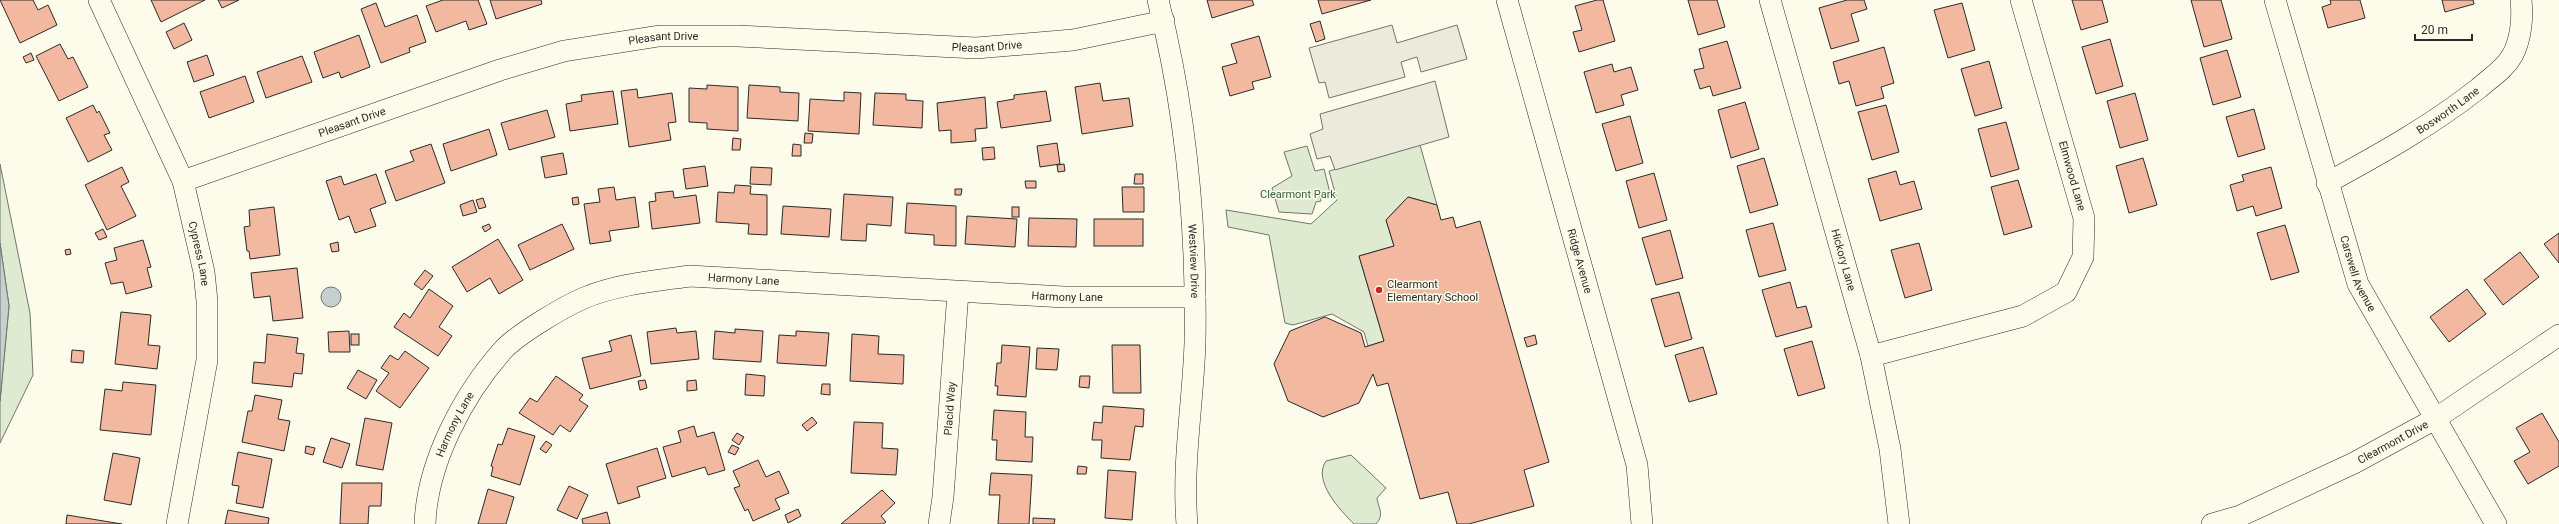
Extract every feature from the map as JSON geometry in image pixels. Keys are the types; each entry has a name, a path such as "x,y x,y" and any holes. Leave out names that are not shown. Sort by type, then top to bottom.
{"street":[{"name":"Cypress Lane","path":"99,0 183,181 204,272 207,301 207,360 177,524"},
{"name":"Westview Drive","path":"1158,0 1164,21 1185,148 1194,226 1195,345 1185,495 1188,524"},
{"name":"Ridge Avenue","path":"1507,0 1637,465 1642,524"},
{"name":"Hickory Lane","path":"1770,0 1871,356 1890,450 1899,524"},
{"name":"Elmwood Lane","path":"1871,356 2023,316 2066,292 2083,257 2084,218 2021,0"},
{"name":"Carswell Avenue","path":"2275,0 2327,183 2358,284 2496,524"},
{"name":"Bosworth Lane","path":"2327,183 2416,133 2450,110 2504,67 2512,56 2520,30 2521,0"},
{"name":"Pleasant Drive","path":"183,181 500,70 571,50 659,36 738,36 976,48 1072,40 1164,21"},
{"name":"Harmony Lane","path":"425,524 439,460 451,428 474,388 504,349 544,320 584,298 633,284 690,276 958,292 1064,296 1195,297"},
{"name":"Placid Way","path":"939,524 943,497 958,292"},
{"name":"Clearmont Drive","path":"2212,524 2242,520 2354,463 2435,419 2559,335"}],"green space":[{"path":"1420,145 1437,205 1408,197 1386,220 1394,246 1359,256 1384,341 1368,346 1364,332 1332,314 1293,325 1285,323 1269,235 1228,227 1226,210 1311,224 1337,200 1329,171"},
{"name":"Clearmont Park","path":"1307,146 1315,171 1324,169 1330,193 1320,196 1321,201 1316,202 1312,214 1279,212 1272,188 1292,176 1284,152"},
{"path":"0,164 30,313 33,375 0,443 0,401 9,306 0,243"},
{"path":"1351,455 1386,488 1377,498 1381,514 1376,524 1354,524 1336,504 1325,486 1323,469 1326,461"}],"shaded area":[{"path":"1392,25 1397,43 1457,25 1467,59 1421,72 1417,57 1401,62 1405,77 1329,98 1325,82 1319,83 1309,48"},
{"path":"1435,81 1449,137 1335,170 1330,156 1317,159 1310,134 1323,129 1320,114"},
{"path":"0,243 9,306 0,401"},
{"path":"327,287 335,287 341,293 341,301 335,307 327,307 321,301 321,293"}],"building":[{"path":"0,0 33,0 38,10 48,5 57,25 20,43"},
{"path":"151,0 205,0 161,22"},
{"path":"218,0 239,0 222,8"},
{"path":"443,0 478,0 487,24 469,30 466,21 436,32 426,6"},
{"path":"490,0 541,0 542,4 496,19"},
{"path":"1207,0 1252,0 1254,5 1212,18"},
{"path":"1318,0 1371,0 1322,14"},
{"path":"1597,0 1603,0 1615,41 1579,52 1573,32 1582,30 1575,6"},
{"path":"1688,0 1717,0 1725,27 1698,35"},
{"path":"1847,0 1864,0 1867,9 1851,14 1859,41 1831,49 1819,8"},
{"path":"2072,0 2102,0 2108,22 2081,30"},
{"path":"2191,0 2221,0 2232,39 2204,47"},
{"path":"2330,0 2360,0 2365,18 2328,28 2322,7 2331,4"},
{"path":"2442,0 2473,0 2474,4 2445,12"},
{"path":"376,3 385,27 417,15 426,42 409,48 410,52 381,63 361,9"},
{"path":"1962,3 1975,50 1948,58 1934,10"},
{"path":"1320,21 1325,39 1316,42 1310,24"},
{"path":"184,23 192,40 174,49 166,32"},
{"path":"359,35 370,67 341,78 339,72 323,78 314,52"},
{"path":"1259,36 1271,77 1252,82 1254,89 1230,96 1222,67 1237,63 1231,44"},
{"path":"2110,39 2123,86 2096,94 2082,47"},
{"path":"1727,41 1741,88 1713,96 1710,86 1700,89 1694,70 1704,68 1699,49"},
{"path":"60,44 68,59 73,57 88,87 59,101 36,56"},
{"path":"1884,47 1894,83 1881,87 1884,98 1856,106 1849,81 1839,84 1833,62"},
{"path":"2227,50 2241,97 2213,105 2200,58"},
{"path":"31,53 34,60 26,63 23,57"},
{"path":"207,55 214,75 194,82 187,62"},
{"path":"302,56 312,82 266,98 257,72"},
{"path":"1989,61 2002,108 1975,116 1961,69"},
{"path":"1612,64 1614,72 1631,67 1638,90 1621,95 1624,105 1596,113 1584,72"},
{"path":"245,76 254,102 209,118 200,92"},
{"path":"1100,83 1103,101 1129,98 1133,126 1082,134 1075,87"},
{"path":"707,85 738,87 738,131 707,129 707,123 689,122 689,88 707,89"},
{"path":"749,85 780,87 780,92 799,93 798,121 747,118"},
{"path":"637,89 638,98 672,93 676,122 668,123 671,140 629,147 621,91"},
{"path":"613,91 618,124 570,131 566,104 582,101 581,95"},
{"path":"1046,91 1051,121 1001,128 997,102 1014,99 1014,95"},
{"path":"844,92 861,93 859,134 808,131 810,99 844,101"},
{"path":"875,93 906,94 906,100 923,101 922,128 873,125"},
{"path":"2135,93 2148,140 2120,148 2107,101"},
{"path":"985,97 987,128 975,129 976,141 951,143 951,130 939,131 937,103"},
{"path":"1745,102 1759,149 1731,158 1718,110"},
{"path":"93,105 97,113 99,111 110,133 104,135 112,150 88,162 66,118"},
{"path":"1886,105 1899,152 1872,160 1858,112"},
{"path":"2254,109 2265,149 2238,157 2226,117"},
{"path":"547,110 555,137 509,150 501,123"},
{"path":"1630,116 1643,163 1616,171 1602,124"},
{"path":"2006,122 2019,169 1991,177 1978,129"},
{"path":"489,129 497,155 451,171 443,144"},
{"path":"805,133 813,134 812,143 804,143"},
{"path":"733,138 741,139 740,150 732,150"},
{"path":"1057,143 1060,164 1040,167 1037,146"},
{"path":"431,144 445,183 396,201 385,171 414,161 410,151"},
{"path":"793,144 801,145 801,156 792,156"},
{"path":"994,147 995,159 983,160 982,148"},
{"path":"563,153 567,174 545,178 541,157"},
{"path":"1764,158 1778,205 1750,213 1737,166"},
{"path":"2143,158 2157,205 2129,213 2116,166"},
{"path":"1064,164 1065,171 1058,172 1057,165"},
{"path":"705,166 708,186 686,189 683,169"},
{"path":"122,167 129,182 121,186 136,216 107,230 85,185"},
{"path":"751,167 772,168 771,185 750,184"},
{"path":"2271,167 2282,208 2256,216 2253,206 2237,211 2230,185 2244,181 2242,175"},
{"path":"1896,171 1900,185 1914,181 1922,209 1880,221 1868,179"},
{"path":"1654,173 1667,220 1639,228 1626,181"},
{"path":"376,174 386,203 370,209 376,226 355,233 349,216 339,220 326,181 341,176 344,185"},
{"path":"1135,174 1143,174 1143,184 1134,184"},
{"path":"2018,180 2032,227 2004,235 1991,187"},
{"path":"1025,181 1036,181 1036,188 1026,188"},
{"path":"735,185 751,186 750,194 767,195 767,235 748,234 749,224 716,222 718,192 734,193"},
{"path":"614,187 616,200 635,197 639,227 609,231 611,241 590,244 584,204 600,202 598,189"},
{"path":"1122,187 1144,187 1144,212 1123,212"},
{"path":"955,189 962,189 961,195 955,195"},
{"path":"673,191 674,198 696,195 700,223 652,229 649,202 656,201 655,193"},
{"path":"844,194 893,197 891,226 867,224 866,241 841,240"},
{"path":"578,197 579,204 573,205 572,198"},
{"path":"1408,197 1437,205 1441,220 1453,217 1456,228 1480,221 1549,462 1524,470 1534,506 1469,524 1457,524 1448,492 1420,499 1388,383 1377,386 1373,374 1359,403 1323,417 1288,401 1274,364 1290,331 1325,317 1361,333 1365,347 1384,341 1359,256 1394,246 1386,220"},
{"path":"483,198 486,207 479,209 476,200"},
{"path":"473,200 477,212 463,216 460,205"},
{"path":"907,203 956,206 956,246 934,245 934,235 905,233"},
{"path":"783,206 831,209 829,237 781,234"},
{"path":"274,207 280,255 250,259 249,251 247,251 244,227 250,226 249,210"},
{"path":"1012,207 1019,207 1019,217 1012,217"},
{"path":"967,216 1017,219 1015,247 965,244"},
{"path":"1029,218 1077,219 1076,247 1028,246"},
{"path":"1094,219 1143,219 1143,246 1094,246"},
{"path":"1773,223 1786,270 1759,277 1746,230"},
{"path":"489,224 491,228 485,232 482,227"},
{"path":"562,224 574,249 530,270 518,245"},
{"path":"2285,225 2299,272 2271,280 2257,233"},
{"path":"103,229 107,237 99,240 95,233"},
{"path":"1670,230 1683,278 1656,285 1642,238"},
{"path":"2559,233 2559,263 2544,244"},
{"path":"498,239 523,280 499,294 490,278 467,292 452,267"},
{"path":"143,240 151,267 147,268 152,287 126,294 123,282 111,284 105,263 117,260 114,248"},
{"path":"338,242 339,251 332,252 330,244"},
{"path":"1919,243 1932,290 1905,298 1891,250"},
{"path":"70,249 71,254 66,255 65,250"},
{"path":"2520,252 2539,277 2503,305 2484,280"},
{"path":"297,268 303,318 273,321 270,296 254,298 251,273"},
{"path":"425,270 433,276 422,290 414,284"},
{"path":"1790,282 1797,308 1806,306 1812,327 1776,337 1762,290"},
{"path":"429,289 453,306 439,327 452,336 438,356 394,327 404,313 410,318"},
{"path":"2467,289 2486,314 2449,342 2430,317"},
{"path":"1679,292 1692,339 1665,347 1651,299"},
{"path":"121,312 151,315 148,345 160,346 157,369 115,364"},
{"path":"676,328 677,333 696,331 699,359 651,364 647,332"},
{"path":"735,329 763,331 761,362 713,359 715,331 735,333"},
{"path":"349,331 350,352 329,352 328,332"},
{"path":"796,331 829,333 826,366 777,363 779,335 796,336"},
{"path":"267,334 298,338 296,353 304,354 302,374 294,373 292,387 252,383 254,362 265,363"},
{"path":"351,334 359,334 359,345 351,345"},
{"path":"852,334 879,336 878,354 904,355 903,384 850,381"},
{"path":"631,335 641,376 590,389 582,358 612,351 609,341"},
{"path":"1535,335 1537,344 1527,347 1524,338"},
{"path":"1812,341 1825,388 1798,396 1784,349"},
{"path":"1002,345 1030,347 1026,397 997,395 998,386 995,386 997,363 1001,363"},
{"path":"1112,345 1140,345 1141,393 1113,393"},
{"path":"1703,347 1717,394 1689,402 1675,355"},
{"path":"1037,348 1059,349 1057,370 1036,369"},
{"path":"72,350 84,351 83,363 71,362"},
{"path":"405,351 429,368 400,408 376,391 389,373 381,368 390,355 398,360"},
{"path":"358,370 377,380 366,399 347,388"},
{"path":"746,374 765,376 764,396 745,395"},
{"path":"556,376 583,395 579,400 588,406 570,432 560,425 553,435 519,413 530,398 537,402"},
{"path":"1080,376 1090,376 1089,388 1079,387"},
{"path":"645,380 647,388 640,390 638,381"},
{"path":"696,380 697,390 687,391 687,381"},
{"path":"123,382 156,385 151,435 100,430 105,389 122,391"},
{"path":"822,384 830,384 830,395 821,394"},
{"path":"255,395 282,400 278,419 290,421 284,451 242,442 248,411 252,411"},
{"path":"1103,406 1144,409 1143,427 1135,426 1130,460 1101,458 1102,440 1092,440 1094,422 1102,423"},
{"path":"994,410 1026,412 1025,437 1033,437 1032,462 996,460 997,440 992,440"},
{"path":"2542,413 2559,442 2559,466 2528,484 2514,461 2530,452 2516,428"},
{"path":"812,417 817,423 807,431 802,425"},
{"path":"365,418 392,423 383,470 356,465"},
{"path":"854,422 883,423 882,448 898,449 896,475 851,473"},
{"path":"694,426 697,437 714,432 725,470 708,475 705,467 672,477 663,447 681,442 678,431"},
{"path":"508,428 535,436 520,485 491,476 493,467 491,466 498,444 502,445"},
{"path":"737,433 744,437 739,445 732,440"},
{"path":"331,438 350,444 342,468 323,462"},
{"path":"546,441 552,445 546,453 540,449"},
{"path":"732,445 739,448 735,455 728,452"},
{"path":"306,446 315,448 313,455 305,453"},
{"path":"657,448 666,478 637,487 640,497 618,504 606,464"},
{"path":"238,452 272,459 263,508 236,503 239,486 232,485"},
{"path":"113,453 140,458 131,505 104,500"},
{"path":"758,460 766,477 779,471 789,493 775,499 780,509 753,521 748,509 745,511 734,488 740,486 733,471"},
{"path":"1078,466 1087,467 1086,474 1077,474"},
{"path":"1108,470 1136,472 1132,520 1105,518"},
{"path":"991,473 1032,475 1029,524 998,524 1000,495 989,495"},
{"path":"342,483 382,483 381,506 369,506 368,524 340,524"},
{"path":"569,486 588,495 577,519 557,510"},
{"path":"488,489 514,497 506,524 478,524"},
{"path":"882,490 895,503 881,516 886,522 883,524 841,524"},
{"path":"798,509 801,516 788,523 785,515"},
{"path":"228,510 269,518 268,524 225,524"},
{"path":"607,512 610,524 583,524 582,519"},
{"path":"67,515 122,524 66,524"},
{"path":"1033,518 1055,519 1054,524 1033,524"}],"place":[{"name":"Clearmont Elementary School","path":"1379,290"}]}
